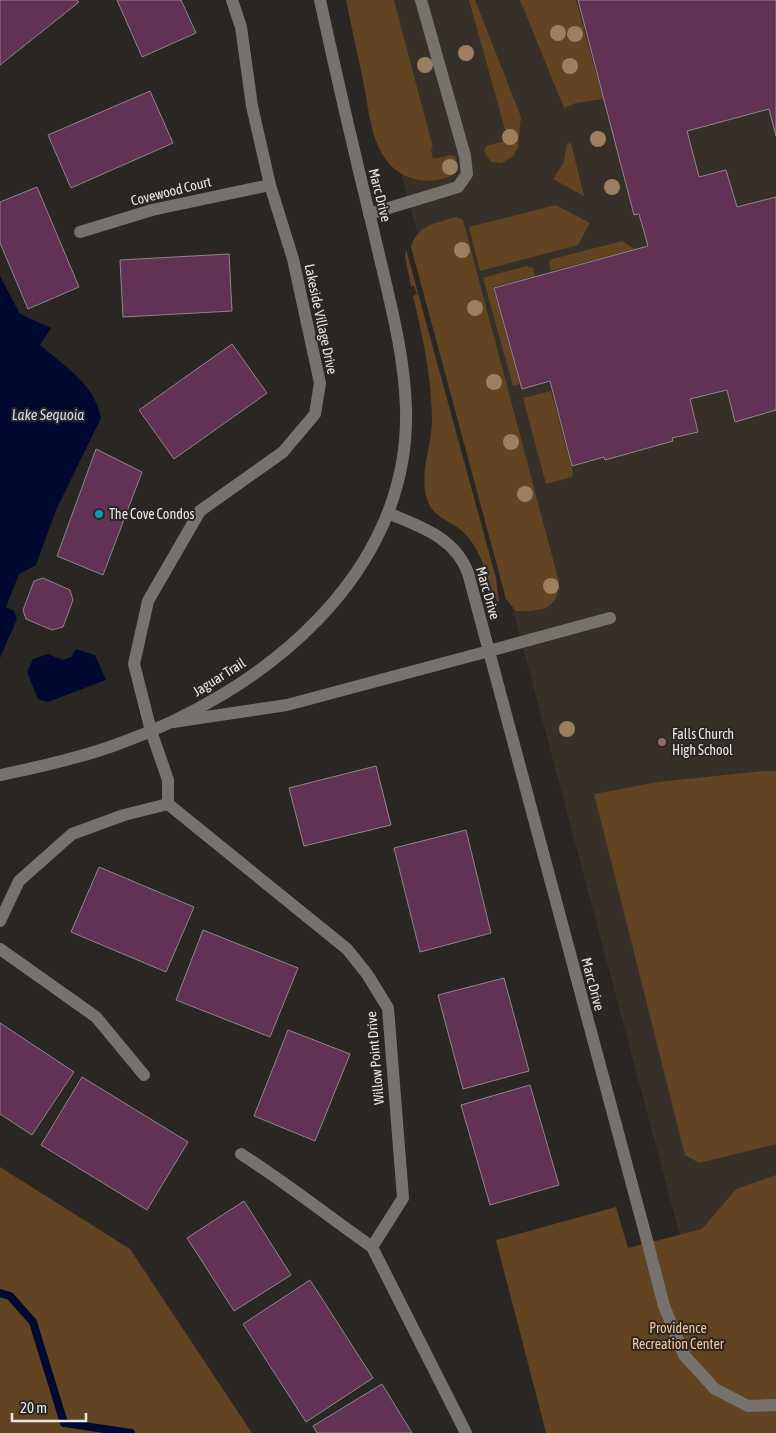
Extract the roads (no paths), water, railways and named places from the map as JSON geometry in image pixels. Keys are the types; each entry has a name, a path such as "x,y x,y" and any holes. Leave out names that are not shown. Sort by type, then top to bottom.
{"street":[{"name":"Lakeside Village Drive","path":"151,730 134,664 148,601 200,510 283,452 315,414 320,383 293,259 270,185 252,106 241,27 232,0"},
{"name":"Marc Drive","path":"320,0 347,126 403,363 406,410 398,478 388,513 436,534 452,547 464,562 664,1306 684,1355 715,1389 748,1406 776,1405"},
{"path":"369,214 458,188 467,174 465,156 421,0"},
{"name":"Covewood Court","path":"80,232 152,210 270,185"},
{"name":"Jaguar Trail","path":"0,775 49,765 118,744 170,722 217,697 273,660 332,607 357,574 372,548 388,513"},
{"path":"170,722 287,705 610,618"},
{"path":"0,922 19,881 72,834 124,815 168,804 168,780 151,730"},
{"name":"Willow Point Drive","path":"168,804 347,950 368,974 388,1008 403,1198 372,1247"},
{"path":"0,949 96,1017 144,1075"},
{"path":"241,1154 290,1186 321,1211 372,1247 466,1433"}],"water":[{"name":"Lake Sequoia","path":"0,276 20,314 51,328 40,345 85,385 98,406 101,418 56,510 36,565 19,574 6,607 14,611 17,619 0,658"},
{"path":"76,649 95,655 106,680 48,702 38,699 27,672 33,659 48,654 63,660 71,657"}],"waterway":[{"path":"0,1293 10,1296 33,1322 64,1423 131,1433"}],"place":[{"name":"The Cove Condos","path":"99,514"},
{"name":"Falls Church High School","path":"662,742"}],"park label":[{"name":"Providence Recreation Center","path":"678,1336"}]}
